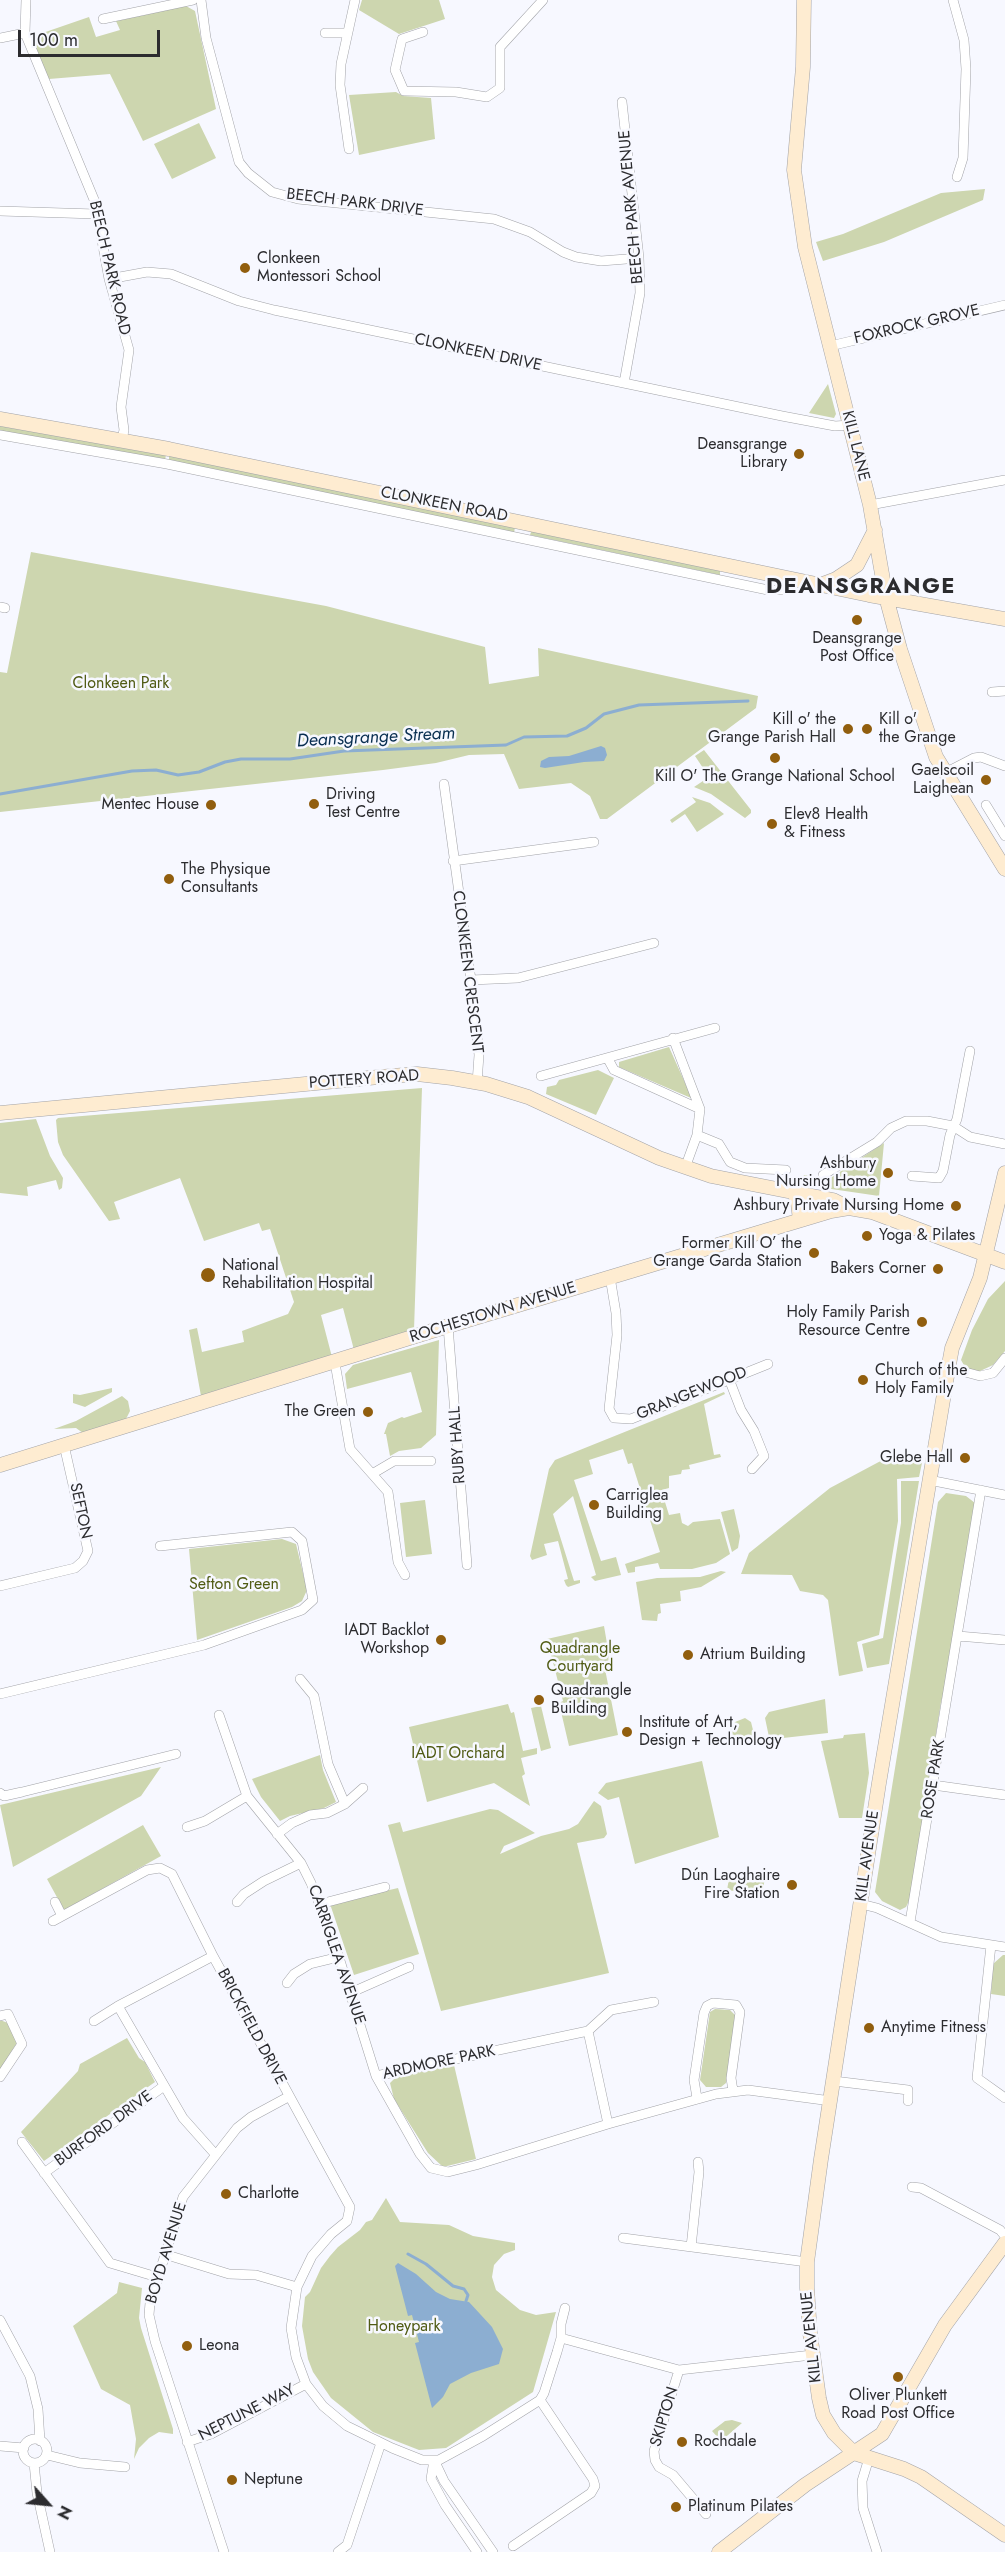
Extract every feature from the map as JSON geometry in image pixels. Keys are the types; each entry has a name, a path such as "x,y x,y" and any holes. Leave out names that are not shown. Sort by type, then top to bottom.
{"main road":[{"name":"KILL LANE","path":"804,0 803,67 794,170 805,247 870,505 886,597 924,722 936,757 1005,870"},
{"name":"CLONKEEN ROAD","path":"5,420 122,440 819,585 1005,620"},
{"path":"819,585 836,579 857,566 875,530"},
{"name":"POTTERY ROAD","path":"0,1113 417,1074 477,1083 528,1097 685,1168 746,1185 833,1200 849,1208"},
{"path":"986,1255 1005,1173"},
{"path":"794,1192 800,1220"},
{"name":"ROCHESTOWN AVENUE","path":"0,1465 335,1363 448,1326 800,1220 849,1208 878,1213 1005,1262"},
{"name":"KILL AVENUE","path":"854,2453 834,2433 824,2415 813,2355 807,2262 895,1681 952,1348 979,1281 986,1255"},
{"path":"719,2552 812,2480 882,2434 945,2325 1005,2242"},
{"path":"854,2453 921,2477 1005,2535"}],"street":[{"name":"BEECH PARK ROAD","path":"26,0 25,33 95,202 109,279 129,350 121,407 124,430 122,440"},
{"path":"103,19 193,0"},
{"name":"BEECH PARK DRIVE","path":"201,0 206,38 239,162 248,173 272,192 298,199 494,219 530,232 563,252 576,257 601,261 639,258"},
{"path":"349,149 340,85 346,33 355,0"},
{"path":"423,32 402,39 395,70 404,91 456,92 487,98 500,88 500,47 543,0"},
{"path":"953,0 964,40 966,69 963,158 957,177"},
{"path":"0,38 25,33"},
{"path":"326,33 346,33"},
{"name":"BEECH PARK AVENUE","path":"622,102 639,258 640,293 624,383"},
{"path":"0,211 96,214"},
{"name":"CLONKEEN DRIVE","path":"109,279 147,272 171,274 239,301 274,310 782,416 835,426 850,425"},
{"name":"FOXROCK GROVE","path":"830,346 1005,305"},
{"path":"4,436 5,420"},
{"name":"CLONKEEN ROAD","path":"4,436 167,464 756,587 781,590"},
{"path":"870,505 1005,480"},
{"path":"521,538 525,522"},
{"path":"992,692 1005,691"},
{"path":"945,773 974,758 981,757 1005,766"},
{"name":"CLONKEEN CRESCENT","path":"444,784 471,980 479,1055 477,1083"},
{"path":"986,805 1005,836"},
{"path":"453,861 594,842"},
{"path":"471,980 518,978 654,943"},
{"path":"541,1076 715,1028"},
{"path":"673,1038 700,1108 697,1136 685,1168"},
{"path":"912,1176 939,1178 943,1171 953,1126 957,1119 970,1051"},
{"path":"608,1059 614,1070 700,1108"},
{"path":"823,1175 877,1142 891,1128 906,1121 927,1121 953,1126 970,1137 1005,1144"},
{"path":"697,1136 719,1144 730,1162 745,1168 786,1170"},
{"name":"GRANGEWOOD","path":"610,1277 617,1335 609,1409 614,1418 632,1419 768,1364"},
{"name":"RUBY HALL","path":"448,1326 467,1565"},
{"path":"965,1372 980,1376 993,1373 1005,1358"},
{"path":"335,1363 350,1449 388,1492 398,1562 405,1575"},
{"path":"729,1378 741,1410 754,1431 764,1456 752,1469"},
{"name":"SEFTON","path":"0,1586 75,1568 83,1561 88,1551 64,1445"},
{"path":"372,1474 394,1461 431,1461"},
{"path":"929,1480 1005,1495"},
{"name":"ROSE PARK","path":"909,1922 981,1490"},
{"path":"0,1694 204,1645 302,1610 312,1604 314,1594 302,1542 292,1532 160,1546"},
{"path":"958,1636 1005,1640"},
{"path":"300,1678 314,1696 328,1764 345,1804"},
{"name":"CARRIGLEA AVENUE","path":"219,1715 246,1796 301,1863 320,1904 339,1957 375,2076"},
{"path":"0,1793 4,1796 176,1754"},
{"path":"933,1785 1005,1796"},
{"path":"277,1834 292,1823 310,1815 327,1812 345,1804 363,1788"},
{"path":"187,1827 205,1821 246,1796"},
{"path":"237,1902 244,1894 264,1881 301,1863"},
{"path":"53,1921 147,1869 160,1868 172,1874 213,1956"},
{"path":"320,1904 385,1887"},
{"path":"55,1902 62,1916"},
{"path":"861,1904 941,1937 1005,1947"},
{"path":"991,1945 977,2078 1005,2098"},
{"name":"BRICKFIELD DRIVE","path":"94,2021 213,1956 350,2207 347,2221 331,2234 312,2256 297,2287"},
{"path":"287,1983 294,1974 310,1964 339,1957"},
{"path":"350,1993 409,1967"},
{"path":"608,2124 588,2031 611,2010 654,2002"},
{"path":"697,2098 694,2080 704,2013 707,2006 712,2003 736,2005 740,2012 731,2078 733,2091"},
{"path":"118,2006 183,2118 215,2154"},
{"path":"0,2016 8,2014 22,2043 0,2077"},
{"name":"ARDMORE PARK","path":"588,2031 375,2076 420,2154 431,2168 448,2172 697,2098 733,2091 748,2090 831,2101"},
{"path":"834,2080 908,2090 908,2101"},
{"name":"BURFORD DRIVE","path":"44,2173 164,2086"},
{"name":"BOYD AVENUE","path":"224,2552 155,2341 149,2315 157,2277 183,2197 237,2128 251,2117 288,2097"},
{"name":"BURFORD DRIVE","path":"22,2142 110,2263 157,2277"},
{"path":"691,2247 699,2172 698,2162"},
{"path":"912,2187 921,2188 1000,2230 1005,2235"},
{"path":"623,2238 807,2262"},
{"path":"164,2254 229,2274 256,2275 297,2287 292,2343 306,2384 323,2406 337,2419 381,2443 417,2458 434,2460 454,2453 540,2400 544,2394 561,2338 561,2324 565,2308"},
{"path":"0,2320 30,2376 38,2409 40,2441"},
{"path":"561,2338 680,2370 813,2355"},
{"name":"SKIPTON","path":"680,2370 654,2451 655,2460 659,2467 673,2475 706,2514"},
{"name":"NEPTUNE WAY","path":"187,2442 211,2434 306,2384"},
{"path":"513,2546 591,2493 595,2486 593,2479 540,2400"},
{"path":"0,2446 24,2448 32,2440 40,2441 46,2446 47,2455 42,2461 34,2463 27,2460 24,2448"},
{"path":"338,2552 347,2545 381,2443"},
{"path":"47,2455 81,2463 125,2467"},
{"path":"868,2458 862,2481 863,2508 877,2552"},
{"path":"434,2460 431,2479 473,2551"},
{"path":"434,2460 444,2481 494,2552"},
{"path":"34,2463 37,2493 50,2552"}],"green space":[{"path":"362,0 439,0 445,19 399,34 359,10"},
{"path":"186,6 195,11 216,109 143,141 110,74 49,79 31,37 89,17 96,37 120,30 116,21"},
{"path":"396,92 403,96 431,98 435,139 359,155 349,95"},
{"path":"199,123 216,158 172,179 154,144"},
{"path":"985,189 983,200 884,242 823,261 816,242 843,234 941,193"},
{"path":"828,384 836,414 834,418 809,413"},
{"path":"0,426 166,455 165,460 0,431"},
{"path":"169,455 515,527 514,533 169,460"},
{"path":"532,529 720,570 720,575 530,535"},
{"name":"Clonkeen Park","path":"31,552 326,606 485,647 489,684 539,676 538,648 758,696 756,708 607,819 600,819 590,796 571,783 519,789 504,754 469,755 436,763 383,770 0,812 0,672 7,673"},
{"path":"704,750 751,810 745,818 711,794 694,787 709,777 695,756"},
{"path":"692,797 710,803 724,814 697,832 685,814 672,823 670,820 696,802"},
{"path":"669,1047 691,1098 619,1067 619,1062"},
{"path":"598,1070 614,1078 596,1115 546,1094 547,1087 556,1085 559,1080"},
{"path":"422,1088 414,1330 354,1350 343,1308 321,1315 332,1357 201,1396 189,1330 197,1328 202,1352 244,1342 242,1331 288,1314 294,1302 270,1229 262,1231 259,1223 204,1241 180,1178 114,1202 120,1219 109,1221 63,1155 58,1142 56,1120 58,1118"},
{"path":"36,1119 50,1156 63,1178 62,1188 59,1190 56,1180 27,1187 28,1196 0,1193 0,1123"},
{"path":"884,1143 879,1196 811,1186 802,1182 804,1175 829,1179"},
{"path":"1005,1281 1005,1351 993,1365 978,1372 965,1367 961,1360 972,1330 988,1299"},
{"path":"439,1340 436,1435 421,1448 399,1451 390,1456 386,1434 384,1434 388,1423 422,1412 411,1372 347,1389 345,1374 353,1365"},
{"path":"112,1388 112,1392 85,1407 73,1403 73,1394 80,1395"},
{"path":"724,1392 725,1394 704,1404 714,1455 720,1454 721,1457 689,1465 690,1469 682,1470 681,1474 669,1476 669,1488 658,1491 661,1503 665,1502 669,1515 680,1513 682,1523 688,1526 693,1522 720,1519 730,1554 716,1563 692,1569 660,1569 658,1563 635,1567 635,1572 628,1573 625,1564 660,1552 632,1463 628,1464 623,1449 589,1460 593,1474 574,1480 601,1561 616,1557 621,1575 595,1581 591,1577 596,1575 573,1496 553,1514 574,1581 580,1580 580,1583 568,1587 566,1585 564,1580 568,1579 558,1541 544,1544 547,1555 532,1560 530,1556 549,1469 555,1460"},
{"path":"122,1396 128,1401 130,1411 126,1419 83,1433 76,1428 54,1429 76,1421"},
{"path":"908,1455 922,1463 919,1477 897,1479 898,1521 879,1635 857,1642 863,1671 839,1676 828,1600 823,1595 800,1591 792,1575 741,1574 749,1553 830,1488 890,1456"},
{"path":"901,1481 919,1481 889,1664 867,1668 862,1644 883,1638 901,1523"},
{"path":"946,1493 966,1496 975,1503 950,1671 941,1702 910,1899 906,1907 900,1910 882,1901 875,1892 938,1502"},
{"path":"425,1500 432,1554 406,1557 400,1503"},
{"path":"734,1509 740,1536 738,1548 732,1552 721,1512"},
{"name":"Sefton Green","path":"282,1539 296,1544 307,1590 302,1601 292,1607 197,1640 189,1549"},
{"path":"721,1571 726,1572 701,1587 680,1591 681,1601 660,1604 661,1613 658,1614 657,1621 642,1620 636,1582 657,1578 700,1577"},
{"name":"Quadrangle Courtyard","path":"604,1626 611,1667 605,1669 618,1735 569,1746 559,1703 563,1701 547,1639"},
{"path":"825,1699 828,1733 774,1739 769,1737 765,1718 769,1712"},
{"name":"IADT Orchard","path":"508,1704 511,1713 514,1712 523,1751 537,1748 537,1754 521,1758 525,1774 522,1776 530,1806 494,1783 427,1802 409,1727"},
{"path":"541,1706 551,1748 541,1751 531,1708"},
{"path":"745,1718 751,1722 756,1742 735,1744 731,1729 735,1722"},
{"path":"865,1733 869,1773 862,1818 839,1818 821,1741"},
{"path":"320,1755 323,1770 336,1802 324,1808 290,1816 280,1821 261,1797 252,1779"},
{"path":"702,1761 719,1837 635,1864 619,1797 608,1800 598,1793 606,1783"},
{"path":"161,1767 141,1796 13,1867 0,1805"},
{"path":"594,1801 601,1806 607,1834 604,1838 577,1843 609,1973 441,2011 388,1825 400,1822 403,1832 490,1809 498,1810 535,1833 504,1846 500,1854 541,1836 569,1829 578,1824"},
{"path":"143,1825 161,1856 64,1910 47,1879"},
{"path":"730,1873 765,1878 762,1895 727,1890"},
{"path":"398,1888 419,1954 354,1975 330,1904"},
{"path":"1005,1955 1005,1996 991,1994 993,1964"},
{"path":"715,2009 730,2010 736,2016 726,2083 721,2087 706,2087 700,2080 710,2012"},
{"path":"0,2020 8,2023 18,2041 0,2070"},
{"path":"127,2038 139,2058 145,2062 155,2082 44,2161 21,2132 78,2071 80,2064"},
{"path":"454,2065 476,2159 443,2167 428,2153 394,2099 390,2083 396,2077"},
{"name":"Honeypark","path":"386,2198 400,2222 449,2225 473,2236 515,2243 515,2250 504,2254 494,2265 492,2277 496,2290 520,2310 536,2315 556,2312 533,2392 446,2448 419,2450 373,2432 331,2398 313,2372 308,2359 302,2326 305,2297 330,2256 366,2222 372,2220"},
{"path":"119,2282 142,2288 139,2318 141,2328 173,2429 173,2434 159,2432 149,2438 139,2448 134,2459 136,2439 130,2405 101,2389 73,2326 117,2293"},
{"path":"732,2420 742,2423 721,2441 712,2431 725,2421"}],"water":[{"path":"601,746 605,748 607,755 604,761 540,767 541,761 549,757 569,756"},
{"path":"398,2263 416,2274 436,2292 450,2299 469,2302 492,2327 503,2349 499,2364 471,2373 450,2384 443,2397 432,2408 415,2343 419,2342 412,2315 408,2316 395,2266"}],"waterway":[{"name":"Deansgrange Stream","path":"0,794 132,771 156,770 178,775 199,772 225,762 241,759 290,759 344,751 506,745 524,737 567,736 586,728 604,714 639,705 748,701"},
{"path":"408,2254 426,2264 453,2286 464,2289 468,2295 466,2301"}],"place":[{"name":"Clonkeen Montessori School","path":"245,268"},
{"name":"Deansgrange Library","path":"799,454"},
{"name":"Deansgrange Post Office","path":"857,620"},
{"name":"Kill o' the Grange Parish Hall","path":"848,729"},
{"name":"Kill o' the Grange","path":"867,729"},
{"name":"Kill O' The Grange National School","path":"775,758"},
{"name":"Gaelscoil Laighean","path":"986,780"},
{"name":"Driving Test Centre","path":"314,804"},
{"name":"Mentec House","path":"211,805"},
{"name":"Elev8 Health & Fitness","path":"772,824"},
{"name":"The Physique Consultants","path":"169,879"},
{"name":"Ashbury Nursing Home","path":"888,1173"},
{"name":"Ashbury Private Nursing Home","path":"956,1206"},
{"name":"Yoga & Pilates","path":"867,1236"},
{"name":"Former Kill O’ the Grange Garda Station","path":"814,1253"},
{"name":"Bakers Corner","path":"938,1269"},
{"name":"National Rehabilitation Hospital","path":"208,1275"},
{"name":"Holy Family Parish Resource Centre","path":"922,1322"},
{"name":"Church of the Holy Family","path":"863,1380"},
{"name":"The Green","path":"368,1412"},
{"name":"Glebe Hall","path":"965,1458"},
{"name":"Carriglea Building","path":"594,1505"},
{"name":"IADT Backlot Workshop","path":"441,1640"},
{"name":"Atrium Building","path":"688,1655"},
{"name":"Quadrangle Building","path":"539,1700"},
{"name":"Institute of Art, Design + Technology","path":"627,1732"},
{"name":"Dún Laoghaire Fire Station","path":"792,1885"},
{"name":"Anytime Fitness","path":"869,2028"},
{"name":"Charlotte","path":"226,2194"},
{"name":"Leona","path":"187,2346"},
{"name":"Oliver Plunkett Road Post Office","path":"898,2377"},
{"name":"Rochdale","path":"682,2442"},
{"name":"Neptune","path":"232,2480"},
{"name":"Platinum Pilates","path":"676,2507"}],"district":[{"name":"DEANSGRANGE","path":"861,588"}]}
